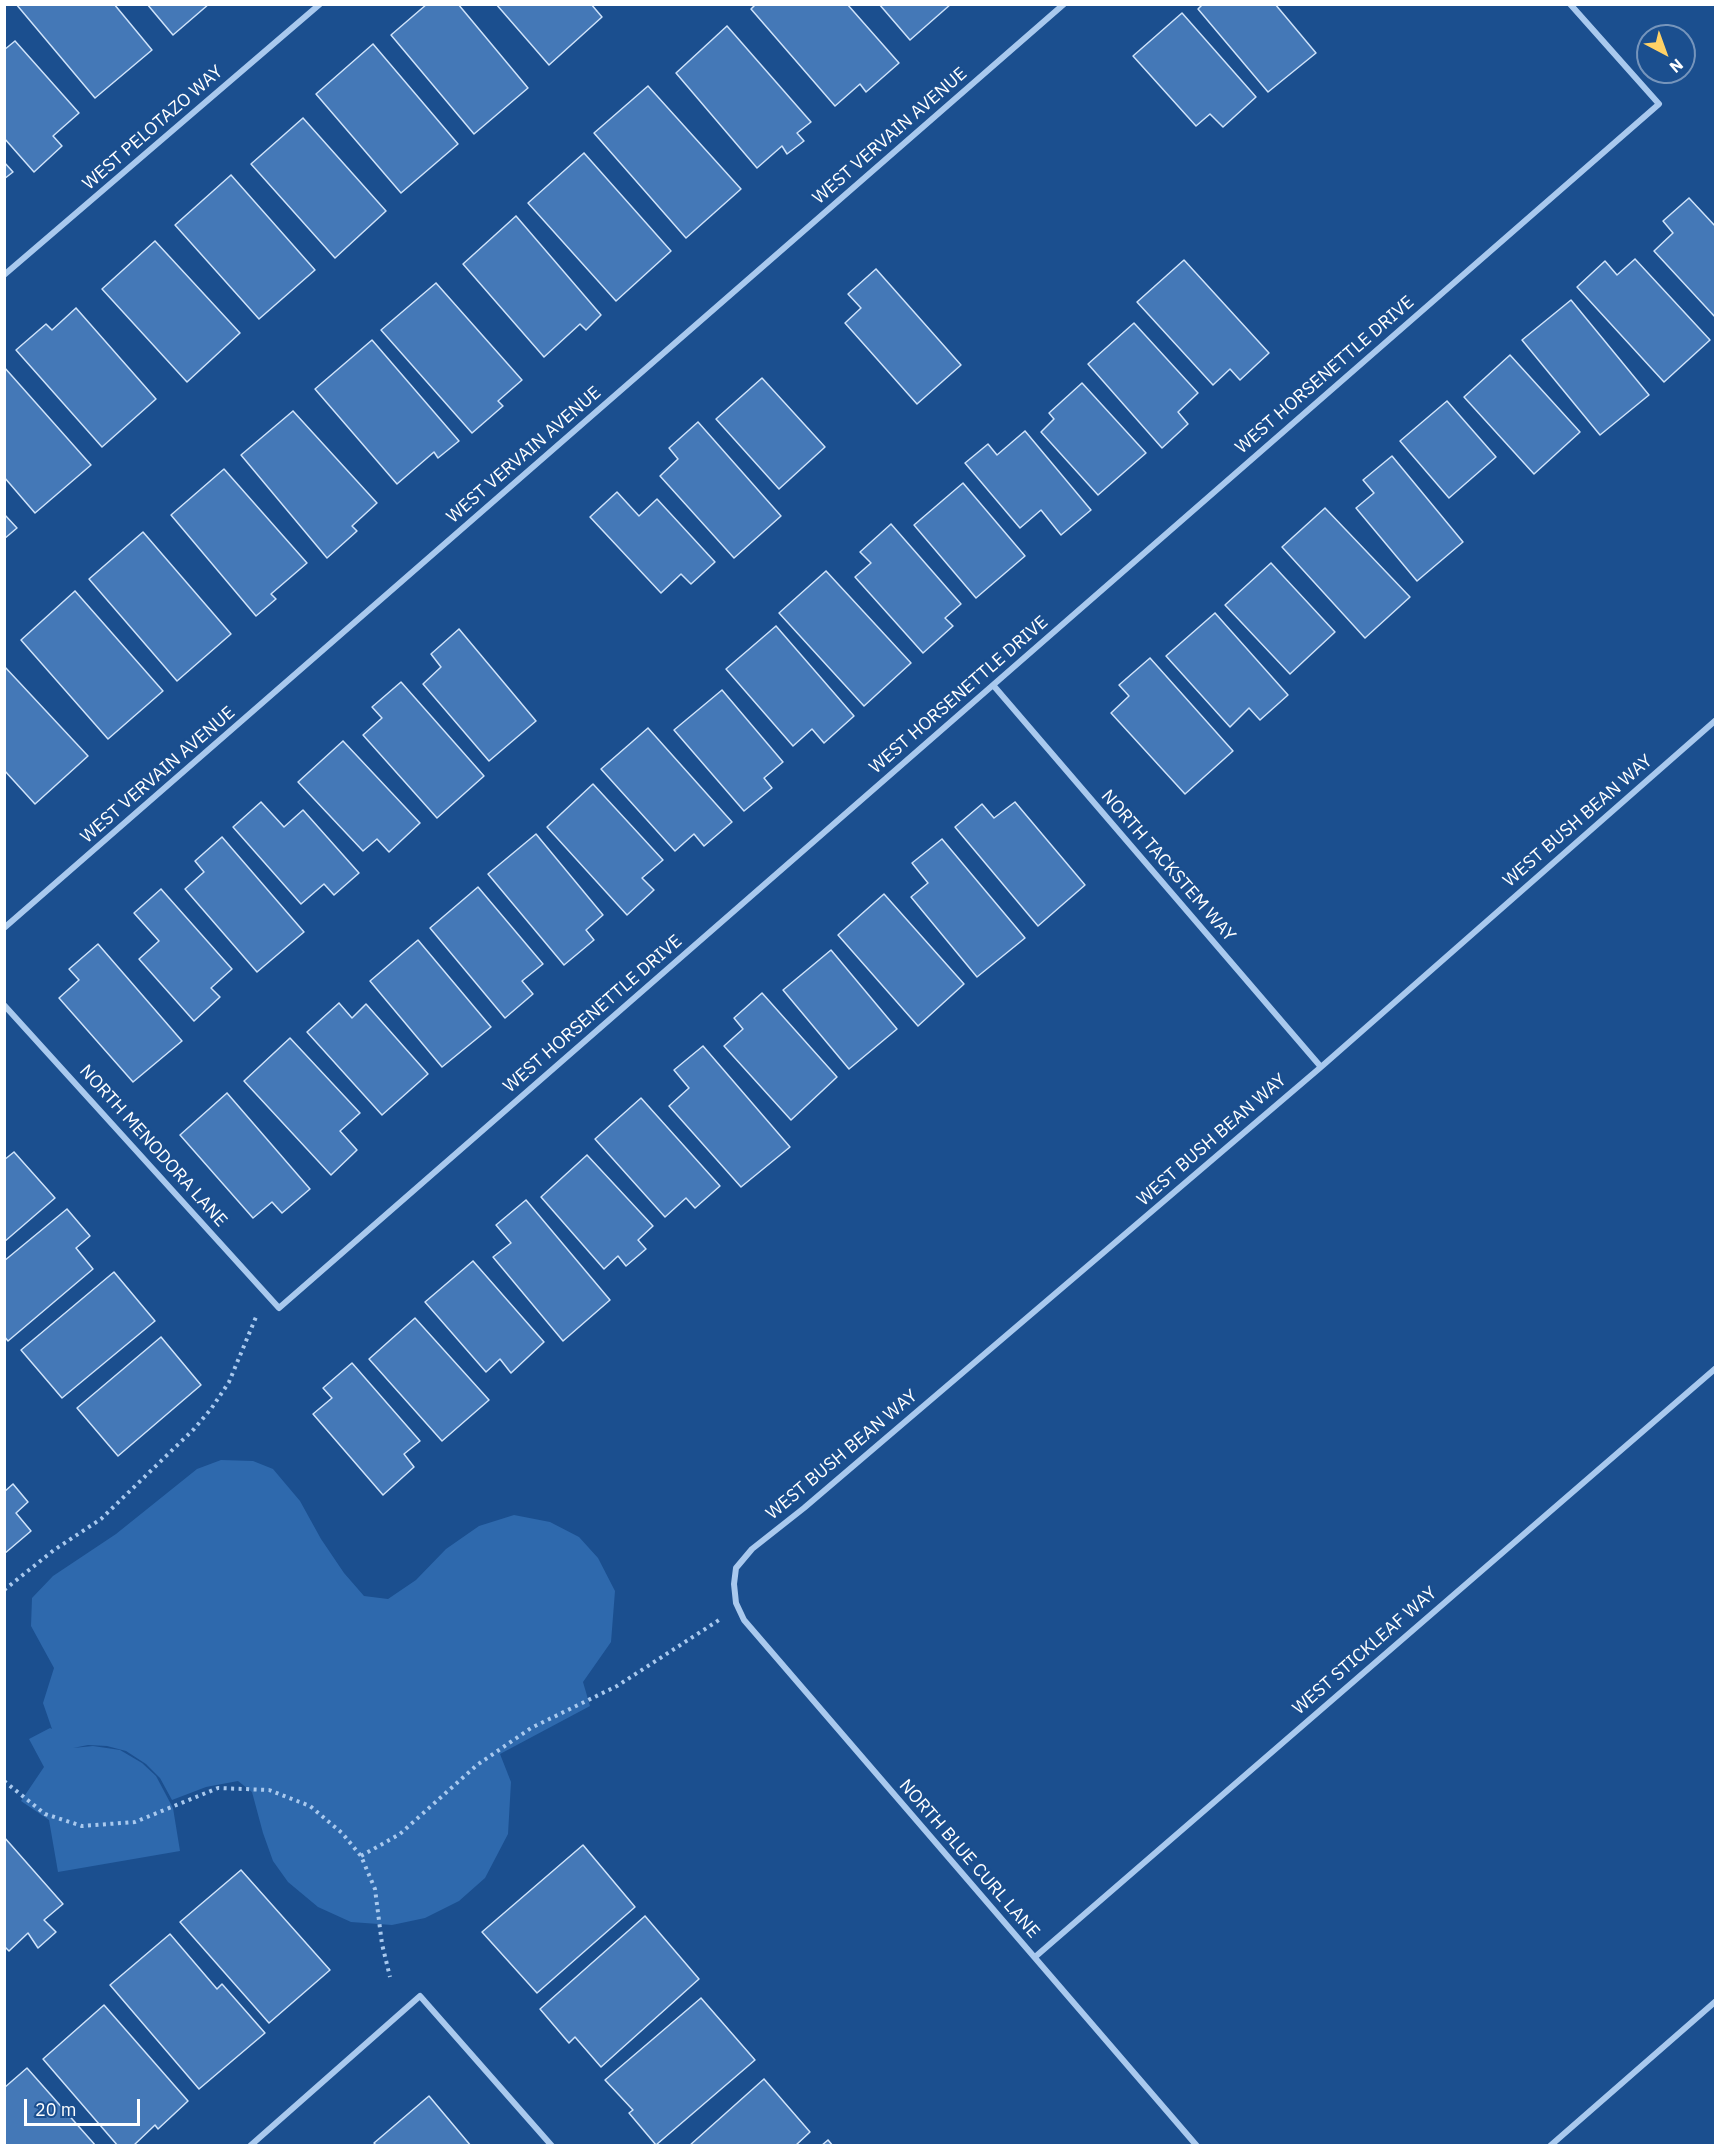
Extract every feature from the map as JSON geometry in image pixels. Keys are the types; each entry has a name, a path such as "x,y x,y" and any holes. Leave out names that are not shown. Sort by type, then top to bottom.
{"street":[{"name":"WEST PELOTAZO WAY","path":"4,275 320,4"},
{"name":"WEST VERVAIN AVENUE","path":"4,928 1064,4"},
{"name":"WEST HORSENETTLE DRIVE","path":"279,1308 1659,104 1570,4"},
{"name":"NORTH TACKSTEM WAY","path":"993,686 1321,1067"},
{"name":"WEST BUSH BEAN WAY","path":"734,1584 736,1568 752,1549 804,1508 1321,1067 1716,720"},
{"name":"NORTH MENODORA LANE","path":"4,1005 279,1308"},
{"name":"WEST STICKLEAF WAY","path":"1035,1958 1716,1368"},
{"name":"NORTH BLUE CURL LANE","path":"734,1584 737,1608 744,1620 1197,2145"},
{"path":"250,2145 420,1996 552,2145"},
{"path":"1550,2145 1716,2001"}],"path":[{"path":"4,1590 54,1550 101,1519 173,1451 211,1409 229,1382 241,1348 267,1295"},
{"path":"361,1856 399,1834 477,1765 531,1728 617,1686 737,1608"},
{"path":"4,1780 45,1814 82,1826 135,1822 218,1788 269,1790 310,1806 342,1833 361,1856 375,1889 382,1944 390,1977"}],"shaded area":[{"path":"221,1460 253,1461 273,1469 300,1501 321,1539 344,1573 364,1596 388,1599 416,1580 446,1549 479,1526 514,1515 550,1522 579,1537 598,1558 615,1591 611,1642 583,1682 590,1706 500,1754 511,1782 508,1834 485,1878 459,1901 425,1918 392,1925 351,1922 318,1907 288,1882 273,1861 252,1792 238,1781 206,1787 172,1800 160,1778 146,1764 126,1751 107,1746 88,1745 73,1748 93,1746 120,1750 142,1763 156,1776 173,1808 180,1851 58,1872 49,1820 21,1801 44,1767 29,1739 52,1729 43,1703 54,1668 31,1626 32,1598 53,1576 116,1534 197,1469"}],"building":[{"path":"16,4 114,4 152,50 95,98"},
{"path":"147,4 209,4 173,35"},
{"path":"427,4 458,4 528,88 474,134 391,35"},
{"path":"496,4 591,4 602,17 549,65"},
{"path":"756,4 847,4 899,63 866,92 860,84 835,106 751,9"},
{"path":"879,4 951,4 910,40"},
{"path":"1203,4 1275,4 1316,53 1268,92 1198,9"},
{"path":"1182,13 1256,97 1223,127 1210,114 1196,126 1133,56"},
{"path":"727,26 811,122 797,133 804,141 787,154 782,146 757,168 676,73"},
{"path":"15,41 79,113 53,136 62,146 34,172 4,138 4,50"},
{"path":"373,44 458,144 401,193 316,94"},
{"path":"648,86 741,189 686,238 594,133"},
{"path":"303,118 386,211 335,258 251,164"},
{"path":"584,153 671,251 616,301 528,203"},
{"path":"4,162 13,172 4,179"},
{"path":"231,175 315,270 259,319 175,225"},
{"path":"1689,198 1716,227 1716,318 1654,251 1673,233 1663,221"},
{"path":"516,216 601,315 586,330 580,324 544,357 463,264"},
{"path":"155,241 240,333 187,382 102,289"},
{"path":"1635,259 1710,340 1664,382 1577,287 1605,261 1617,275"},
{"path":"1184,260 1269,353 1240,380 1230,369 1213,385 1137,302"},
{"path":"876,269 961,365 917,404 845,323 861,308 848,294"},
{"path":"436,283 522,380 498,401 503,406 472,433 381,330"},
{"path":"1571,300 1649,395 1600,435 1522,340"},
{"path":"76,308 156,399 102,447 16,350 46,324 52,330"},
{"path":"1134,323 1198,393 1178,412 1188,424 1162,448 1088,364"},
{"path":"372,340 459,441 438,458 434,452 397,484 315,389"},
{"path":"1510,355 1580,432 1534,474 1464,397"},
{"path":"4,367 91,465 35,513 4,477"},
{"path":"762,378 825,447 779,489 716,419"},
{"path":"1082,383 1146,453 1098,495 1041,432 1054,419 1049,413"},
{"path":"1447,401 1496,457 1449,498 1400,441"},
{"path":"293,411 377,503 352,526 357,531 327,558 241,455"},
{"path":"698,422 781,516 734,558 660,476 678,459 669,448"},
{"path":"1025,431 1091,510 1061,535 1041,510 1020,528 965,463 988,444 997,455"},
{"path":"1392,456 1463,542 1417,581 1356,508 1374,493 1363,480"},
{"path":"224,469 307,563 271,594 276,599 256,616 171,515"},
{"path":"963,483 1025,556 976,598 914,525"},
{"path":"617,492 639,516 657,499 715,562 691,584 681,574 661,593 590,517"},
{"path":"1325,508 1410,597 1365,638 1282,547"},
{"path":"4,514 17,528 4,539"},
{"path":"891,524 961,604 945,618 953,626 923,653 855,577 871,563 860,552"},
{"path":"143,532 231,634 177,681 89,579"},
{"path":"1271,563 1335,632 1290,674 1225,605"},
{"path":"826,571 911,663 864,706 779,613"},
{"path":"75,591 163,691 108,739 21,640"},
{"path":"1215,613 1288,695 1260,720 1249,708 1230,727 1166,656"},
{"path":"776,626 854,716 824,743 812,729 793,746 726,669"},
{"path":"459,629 536,721 489,761 423,684 441,667 431,654"},
{"path":"1150,658 1233,751 1185,794 1111,713 1129,696 1119,685"},
{"path":"4,666 88,756 35,804 4,770"},
{"path":"401,682 484,776 437,818 363,735 382,718 372,707"},
{"path":"722,690 783,762 764,778 772,788 744,811 674,730"},
{"path":"648,728 732,822 704,846 694,834 675,851 601,769"},
{"path":"343,741 420,823 389,852 377,839 363,851 298,782"},
{"path":"593,784 663,860 642,878 654,890 627,915 547,827"},
{"path":"261,802 284,827 303,810 359,873 334,895 324,884 301,904 233,827"},
{"path":"1015,802 1085,885 1038,926 955,827 982,804 994,818"},
{"path":"536,834 603,915 586,930 594,940 564,965 488,874"},
{"path":"222,837 304,932 257,972 185,889 204,872 195,861"},
{"path":"942,839 1025,938 977,977 911,897 928,883 912,863"},
{"path":"478,887 543,964 522,981 533,994 505,1018 430,928"},
{"path":"161,889 232,969 211,988 220,997 194,1021 139,959 159,941 134,913"},
{"path":"884,894 964,984 918,1026 838,935"},
{"path":"418,940 491,1027 442,1067 370,981"},
{"path":"98,944 182,1041 133,1082 59,998 79,980 69,969"},
{"path":"831,950 897,1029 849,1069 783,990"},
{"path":"762,993 837,1077 791,1120 724,1046 743,1029 734,1018"},
{"path":"339,1003 352,1018 366,1004 428,1074 382,1115 307,1032"},
{"path":"290,1038 360,1113 340,1131 357,1150 331,1175 244,1081"},
{"path":"703,1046 790,1147 741,1187 669,1106 689,1088 674,1070"},
{"path":"227,1093 310,1189 282,1213 272,1202 253,1218 180,1135"},
{"path":"641,1098 720,1186 695,1208 686,1198 665,1217 595,1139"},
{"path":"14,1152 55,1198 4,1242 4,1160"},
{"path":"587,1155 653,1226 638,1240 646,1249 626,1266 618,1256 604,1269 541,1197"},
{"path":"526,1200 610,1300 563,1341 493,1257 511,1243 496,1225"},
{"path":"67,1209 90,1236 76,1248 93,1269 8,1341 4,1336 4,1261"},
{"path":"473,1261 544,1342 511,1373 500,1359 486,1372 425,1302"},
{"path":"114,1272 155,1321 62,1398 21,1350"},
{"path":"415,1318 489,1400 442,1441 369,1359"},
{"path":"161,1337 201,1385 118,1456 77,1408"},
{"path":"352,1363 420,1441 404,1454 414,1467 383,1495 313,1414 332,1398 323,1388"},
{"path":"13,1484 28,1502 16,1513 31,1531 4,1554 4,1492"},
{"path":"4,1837 63,1904 44,1920 56,1932 38,1948 28,1933 9,1951 4,1946"},
{"path":"583,1845 635,1907 537,1993 482,1932"},
{"path":"241,1870 330,1970 269,2023 180,1922"},
{"path":"645,1916 699,1979 601,2067 575,2037 569,2043 540,2009"},
{"path":"170,1934 217,1989 222,1984 265,2033 199,2089 110,1985"},
{"path":"701,1998 755,2060 656,2145 629,2113 633,2110 605,2080"},
{"path":"104,2005 188,2101 158,2129 155,2125 133,2146 118,2146 43,2059"},
{"path":"27,2068 96,2146 4,2146 4,2088"},
{"path":"764,2079 810,2132 795,2146 689,2146"},
{"path":"429,2096 471,2146 377,2146 374,2143"},
{"path":"828,2140 833,2146 821,2146"}]}
